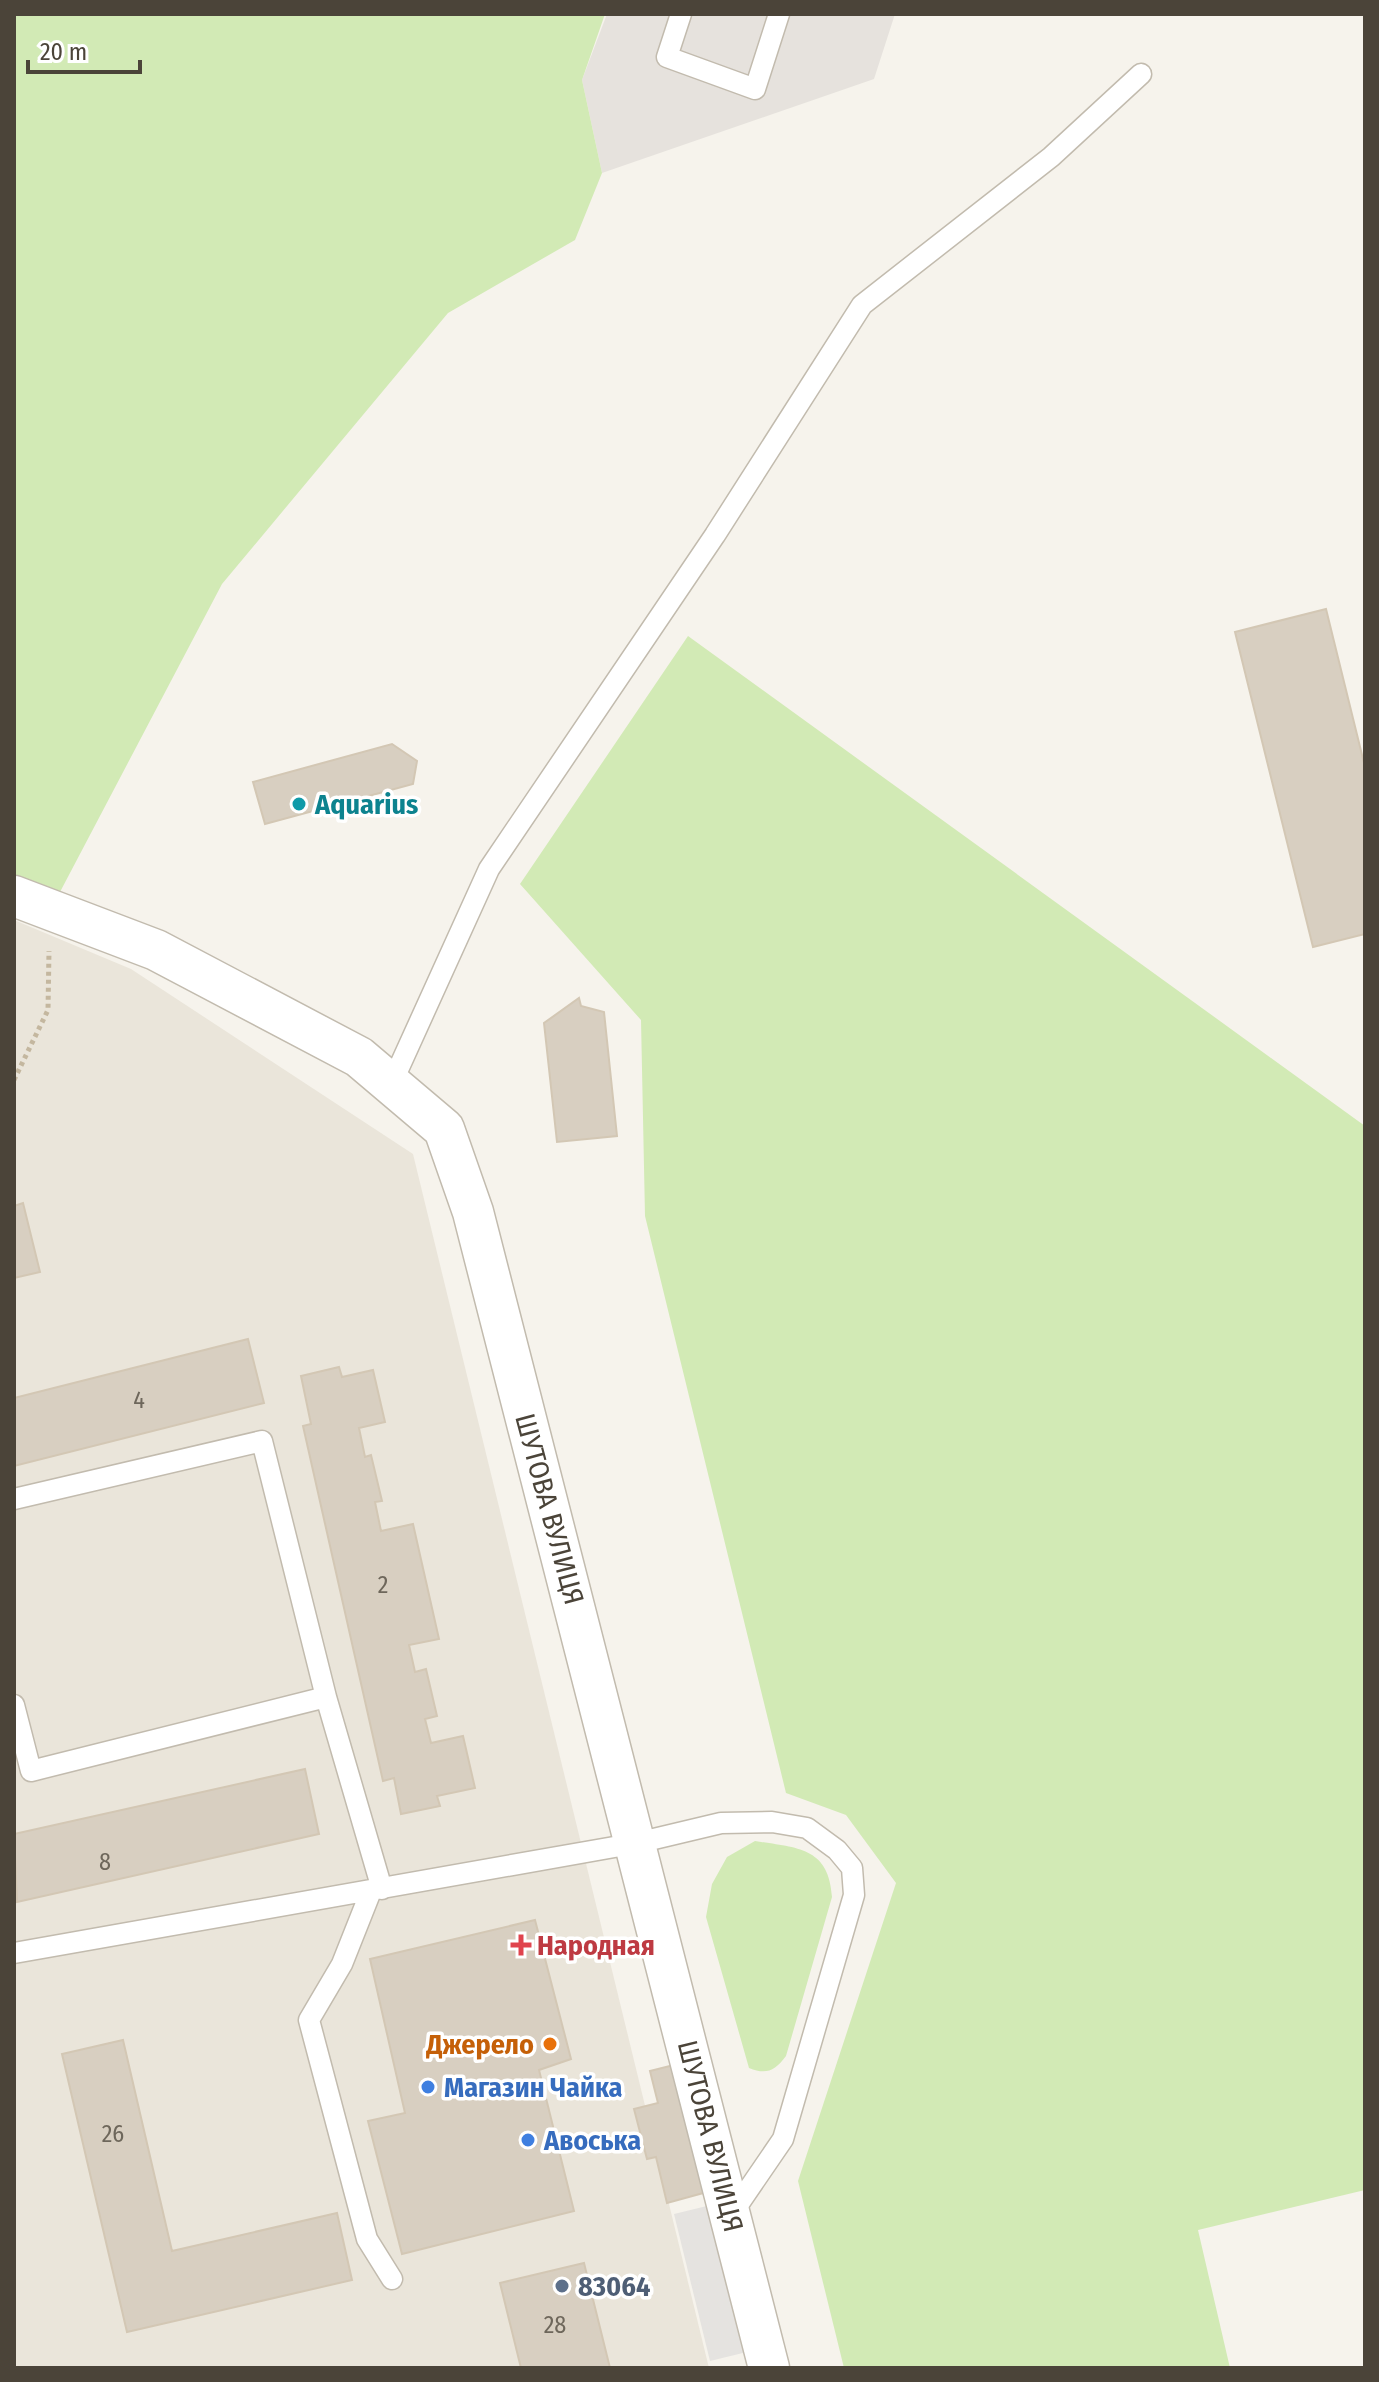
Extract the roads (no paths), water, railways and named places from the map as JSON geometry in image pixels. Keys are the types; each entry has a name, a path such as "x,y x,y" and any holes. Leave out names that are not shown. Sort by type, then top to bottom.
{"street":[{"name":"ШУТОВА ВУЛИЦЯ","path":"32,903 156,950 359,1057 444,1129 473,1212 769,2368"}],"lane":[{"path":"681,14 667,57 755,89 779,14"},
{"path":"391,1085 489,869 715,535 862,305 1051,157 1141,74"},
{"path":"14,1499 262,1441 377,1890 342,1964 309,2020 367,2239 392,2279"},
{"path":"14,1705 31,1771 326,1697"},
{"path":"14,1953 637,1843 721,1823 772,1822 807,1828 837,1850 852,1868 854,1895 783,2139 731,2215"}],"place":[{"name":"Aquarius","path":"299,804"},
{"name":"Народная","path":"521,1945"},
{"name":"Джерело","path":"550,2044"},
{"name":"Магазин Чайка","path":"428,2087"},
{"name":"Авоська","path":"528,2140"},
{"name":"83064","path":"562,2286"}]}
